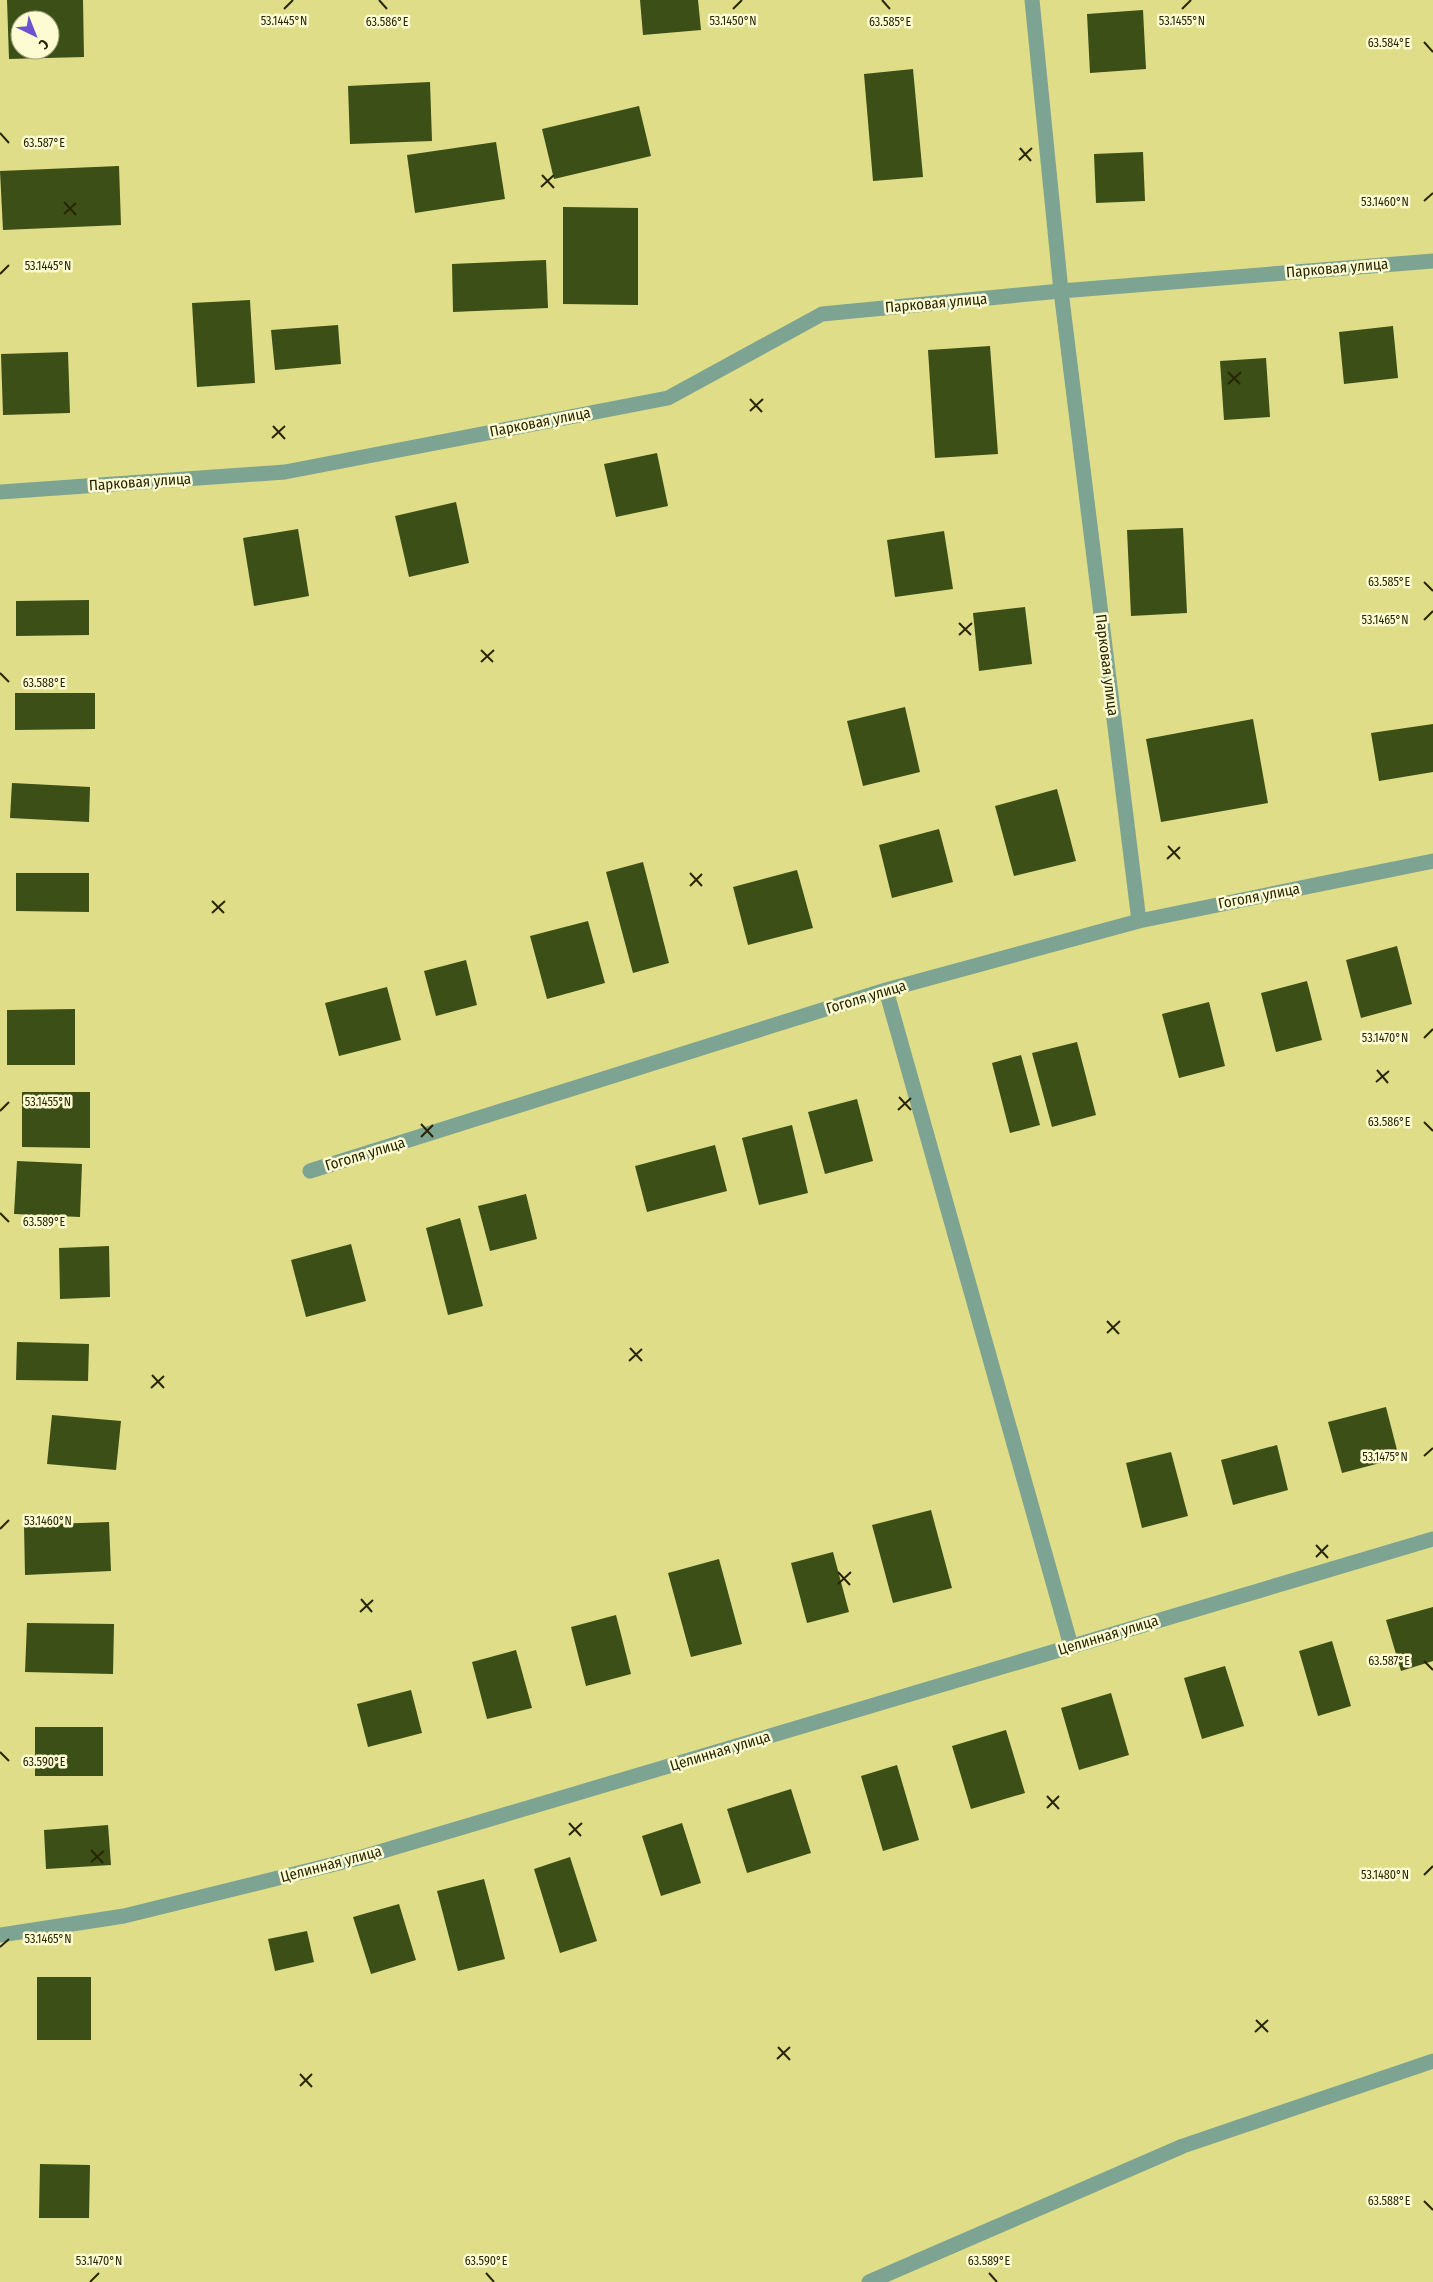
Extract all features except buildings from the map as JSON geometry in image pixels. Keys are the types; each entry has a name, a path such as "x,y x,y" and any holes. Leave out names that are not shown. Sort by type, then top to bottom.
{"street":[{"name":"Парковая улица","path":"1032,0 1061,291 1139,921"},
{"name":"Парковая улица","path":"0,492 285,472 668,398 822,314 1061,291 1433,261"},
{"name":"Гоголя улица","path":"310,1171 886,990 1139,921 1433,861"},
{"path":"886,990 1071,1646"},
{"name":"Целинная улица","path":"0,1935 124,1916 359,1858 1433,1539"},
{"path":"870,2282 1183,2146 1433,2061"}]}
